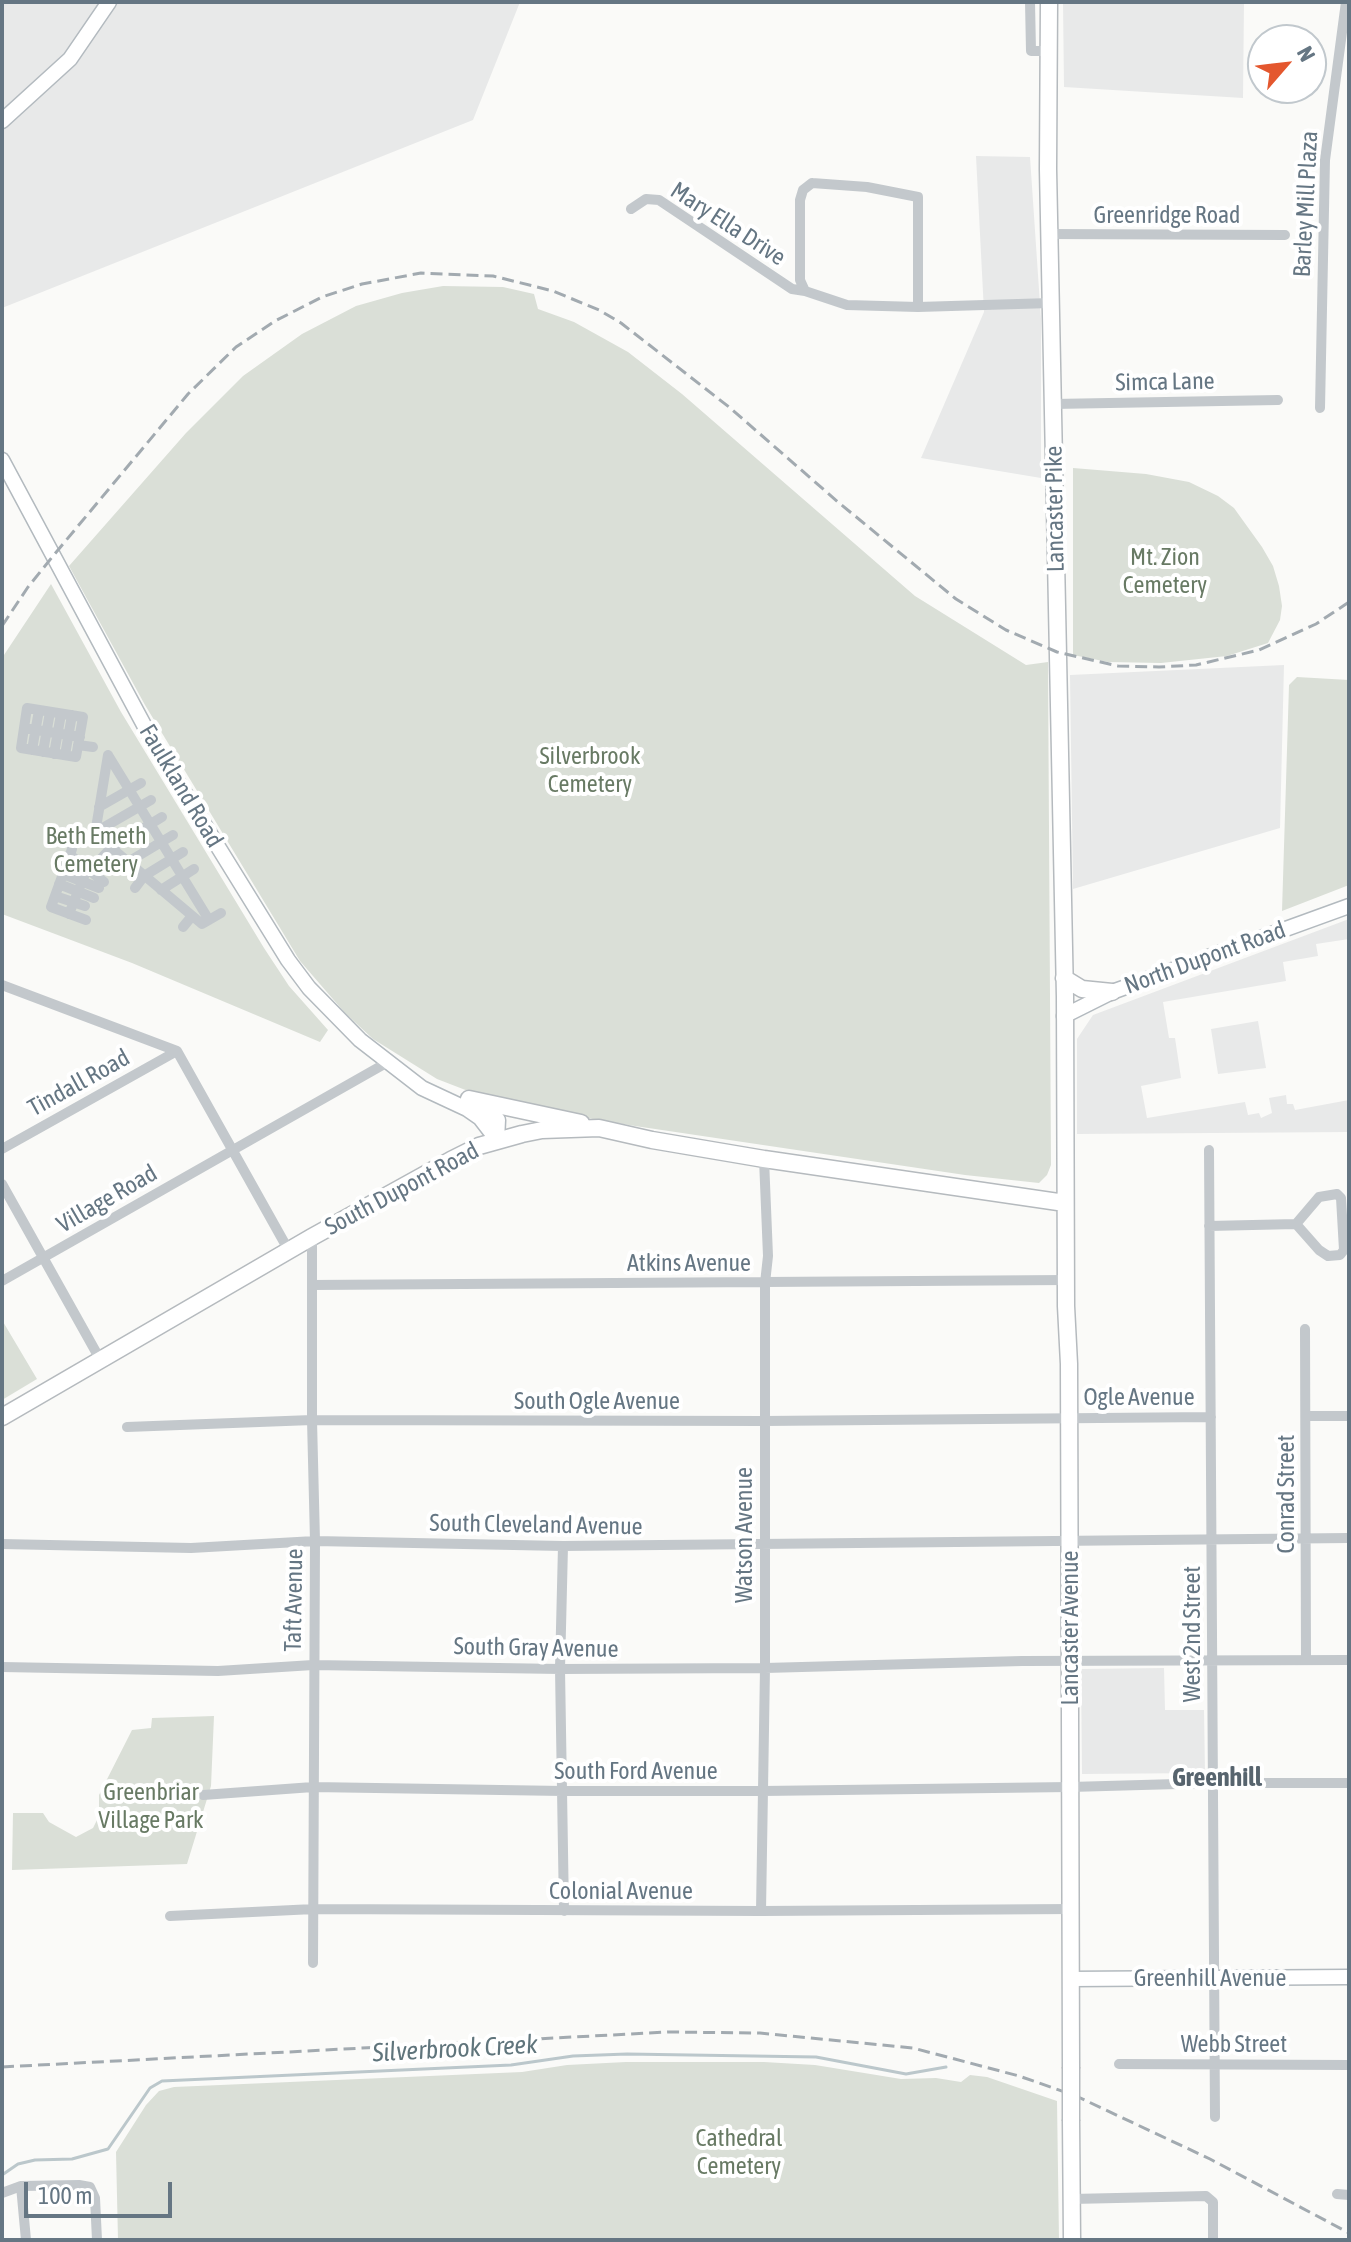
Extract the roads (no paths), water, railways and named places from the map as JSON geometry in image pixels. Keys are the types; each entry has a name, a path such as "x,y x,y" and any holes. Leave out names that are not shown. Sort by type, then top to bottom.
{"main road":[{"path":"2,121 70,59 109,2"},
{"name":"Lancaster Pike","path":"1049,2 1051,303 1064,1016"},
{"name":"Faulkland Road","path":"2,460 152,740 280,947 309,988 334,1016 388,1062 409,1075 422,1088 480,1118 497,1140"},
{"name":"North Dupont Road","path":"1064,1016 1112,992 1349,906"},
{"path":"1064,978 1082,989 1112,992"},
{"name":"Lancaster Avenue","path":"1064,1016 1072,2240"},
{"name":"Faulkland Road","path":"409,1075 481,1103 498,1120 497,1140"},
{"path":"469,1099 599,1128"},
{"name":"South Dupont Road","path":"2,1417 451,1160 497,1140 542,1130 599,1128 764,1159 1065,1203"},
{"name":"Greenhill Avenue","path":"1071,1979 1349,1977"}],"street":[{"path":"1030,2 1031,51 1049,51"},
{"name":"Barley Mill Plaza","path":"1320,408 1325,160 1346,2"},
{"name":"Mary Ella Drive","path":"805,291 800,280 800,200 803,190 812,183 867,187 918,197 918,307"},
{"name":"Mary Ella Drive","path":"631,209 646,199 659,200 792,289 847,305 918,307 1051,303"},
{"name":"Greenridge Road","path":"1050,234 1285,235"},
{"name":"Simca Lane","path":"1053,404 1278,400"},
{"path":"56,713 27,708 56,735 76,757 21,748 56,735 93,747"},
{"path":"48,753 56,735 56,713"},
{"path":"56,713 56,735"},
{"path":"91,836 108,755 209,920"},
{"path":"104,781 130,765"},
{"path":"99,807 141,783"},
{"path":"91,836 151,800"},
{"path":"100,860 111,848 162,817"},
{"path":"128,862 173,835"},
{"path":"91,836 111,848 202,924 221,913"},
{"path":"55,896 80,895 99,889 87,869 71,852 61,879 51,907 86,920"},
{"path":"135,888 144,876 183,852"},
{"path":"69,914 80,895 87,869"},
{"path":"161,890 194,869"},
{"path":"61,879 80,895"},
{"path":"178,903 193,894"},
{"path":"183,927 192,916"},
{"path":"2,985 177,1051 289,1251"},
{"name":"Tindall Road","path":"2,1149 177,1051"},
{"name":"Village Road","path":"2,1281 388,1062"},
{"name":"West 2nd Street","path":"1209,1150 1215,2117"},
{"name":"Watson Avenue","path":"761,1911 765,1668 765,1283 768,1256 764,1159"},
{"path":"2,1184 101,1361"},
{"path":"1209,1226 1296,1224 1319,1197 1337,1194 1341,1198 1344,1250 1340,1255 1328,1256 1296,1224"},
{"name":"Taft Avenue","path":"312,1237 315,1541 313,1963"},
{"name":"Atkins Avenue","path":"312,1285 1066,1280"},
{"name":"Conrad Street","path":"1305,1329 1306,1660"},
{"path":"1306,1416 1349,1416"},
{"name":"Ogle Avenue","path":"1068,1417 1211,1417"},
{"name":"South Ogle Avenue","path":"127,1427 312,1420 764,1421 1068,1417"},
{"name":"South Cleveland Avenue","path":"2,1544 191,1548 315,1541 563,1546 1349,1538"},
{"path":"563,1546 560,1669 564,1911"},
{"name":"South Gray Avenue","path":"2,1667 218,1671 313,1665 560,1669 1349,1660"},
{"name":"South Ford Avenue","path":"203,1795 313,1787 763,1791 1349,1783"},
{"name":"Colonial Avenue","path":"170,1916 314,1909 1072,1909"},
{"name":"Webb Street","path":"1119,2064 1349,2065"},
{"path":"21,2186 24,2192 26,2240"},
{"path":"2,2193 21,2186 90,2187 95,2198 97,2240"},
{"path":"1072,2199 1211,2198 1214,2208 1213,2240"}],"waterway":[{"name":"Silverbrook Creek","path":"2,2175 18,2164 35,2160 72,2159 108,2149 150,2088 162,2081 511,2065 573,2056 627,2054 816,2057 906,2074 946,2067"}],"railway":[{"path":"2,626 28,587 188,394 236,347 275,321 322,297 362,284 421,273 493,276 553,291 621,323 729,407 956,599 1006,630 1057,652 1118,666 1196,665 1259,650 1316,624 1349,602"},
{"path":"2,2067 668,2032 760,2033 913,2048 1019,2076 1076,2096 1210,2159 1349,2233"}],"district":[{"name":"Greenhill","path":"1217,1778"}],"park label":[{"name":"Mt. Zion Cemetery","path":"1165,571"},
{"name":"Silverbrook Cemetery","path":"590,770"},
{"name":"Beth Emeth Cemetery","path":"96,850"},
{"name":"Greenbriar Village Park","path":"151,1806"},
{"name":"Cathedral Cemetery","path":"739,2152"}]}
